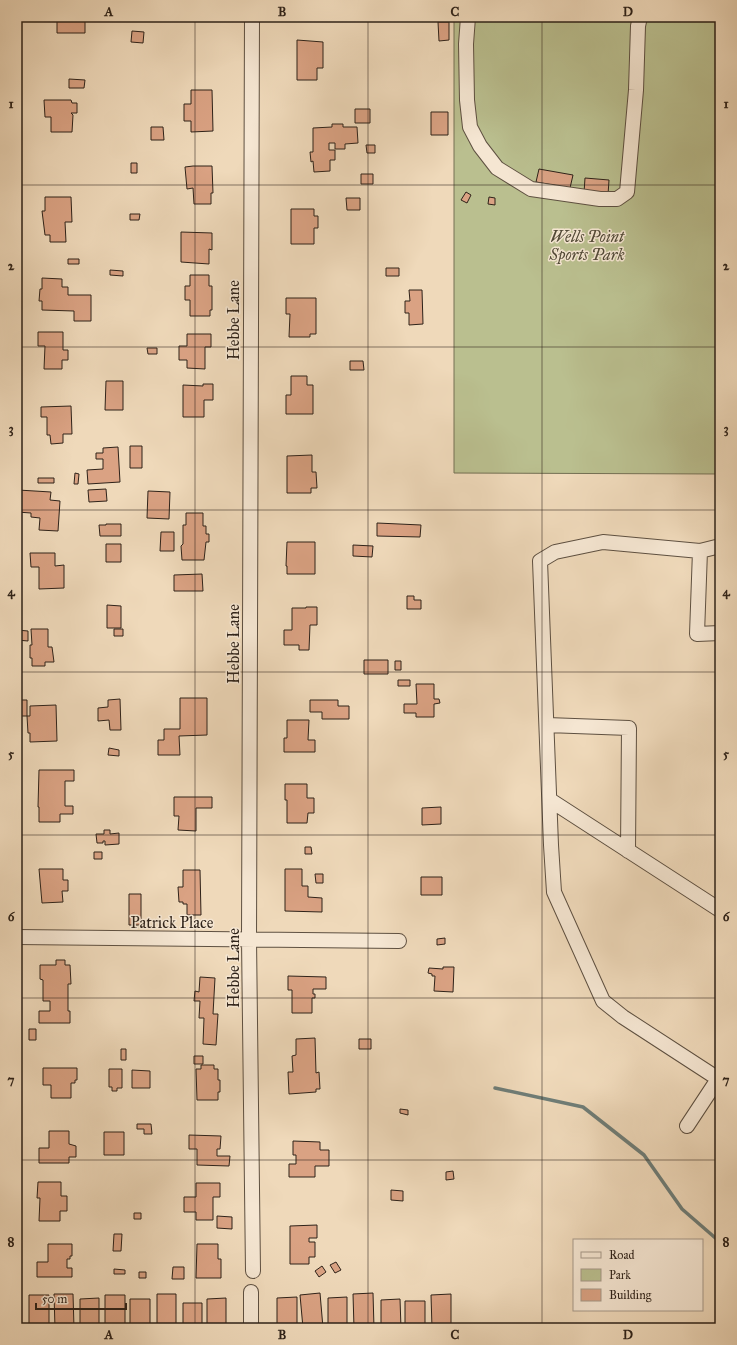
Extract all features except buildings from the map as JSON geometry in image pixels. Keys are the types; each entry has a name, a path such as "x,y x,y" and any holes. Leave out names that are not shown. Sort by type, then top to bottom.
{"street":[{"name":"Hebbe Lane","path":"252,17 250,939 253,1271"},
{"path":"468,17 466,51 467,100 470,127 480,146 498,168 531,189 600,199 617,199 627,192 636,90 638,26 640,17"},
{"path":"687,1126 719,1080 623,1017 603,1000 554,892 540,561 555,552 603,542 700,551 720,546"},
{"path":"700,551 697,634 720,633"},
{"path":"547,725 629,728 628,851"},
{"path":"550,800 720,910"},
{"name":"Patrick Place","path":"17,937 399,941"},
{"path":"250,1292 252,1328"}],"green space":[{"name":"Wells Point Sports Park","path":"454,17 720,17 720,474 454,473"}],"waterway":[{"path":"495,1088 583,1107 644,1155 682,1209 720,1242"}]}
